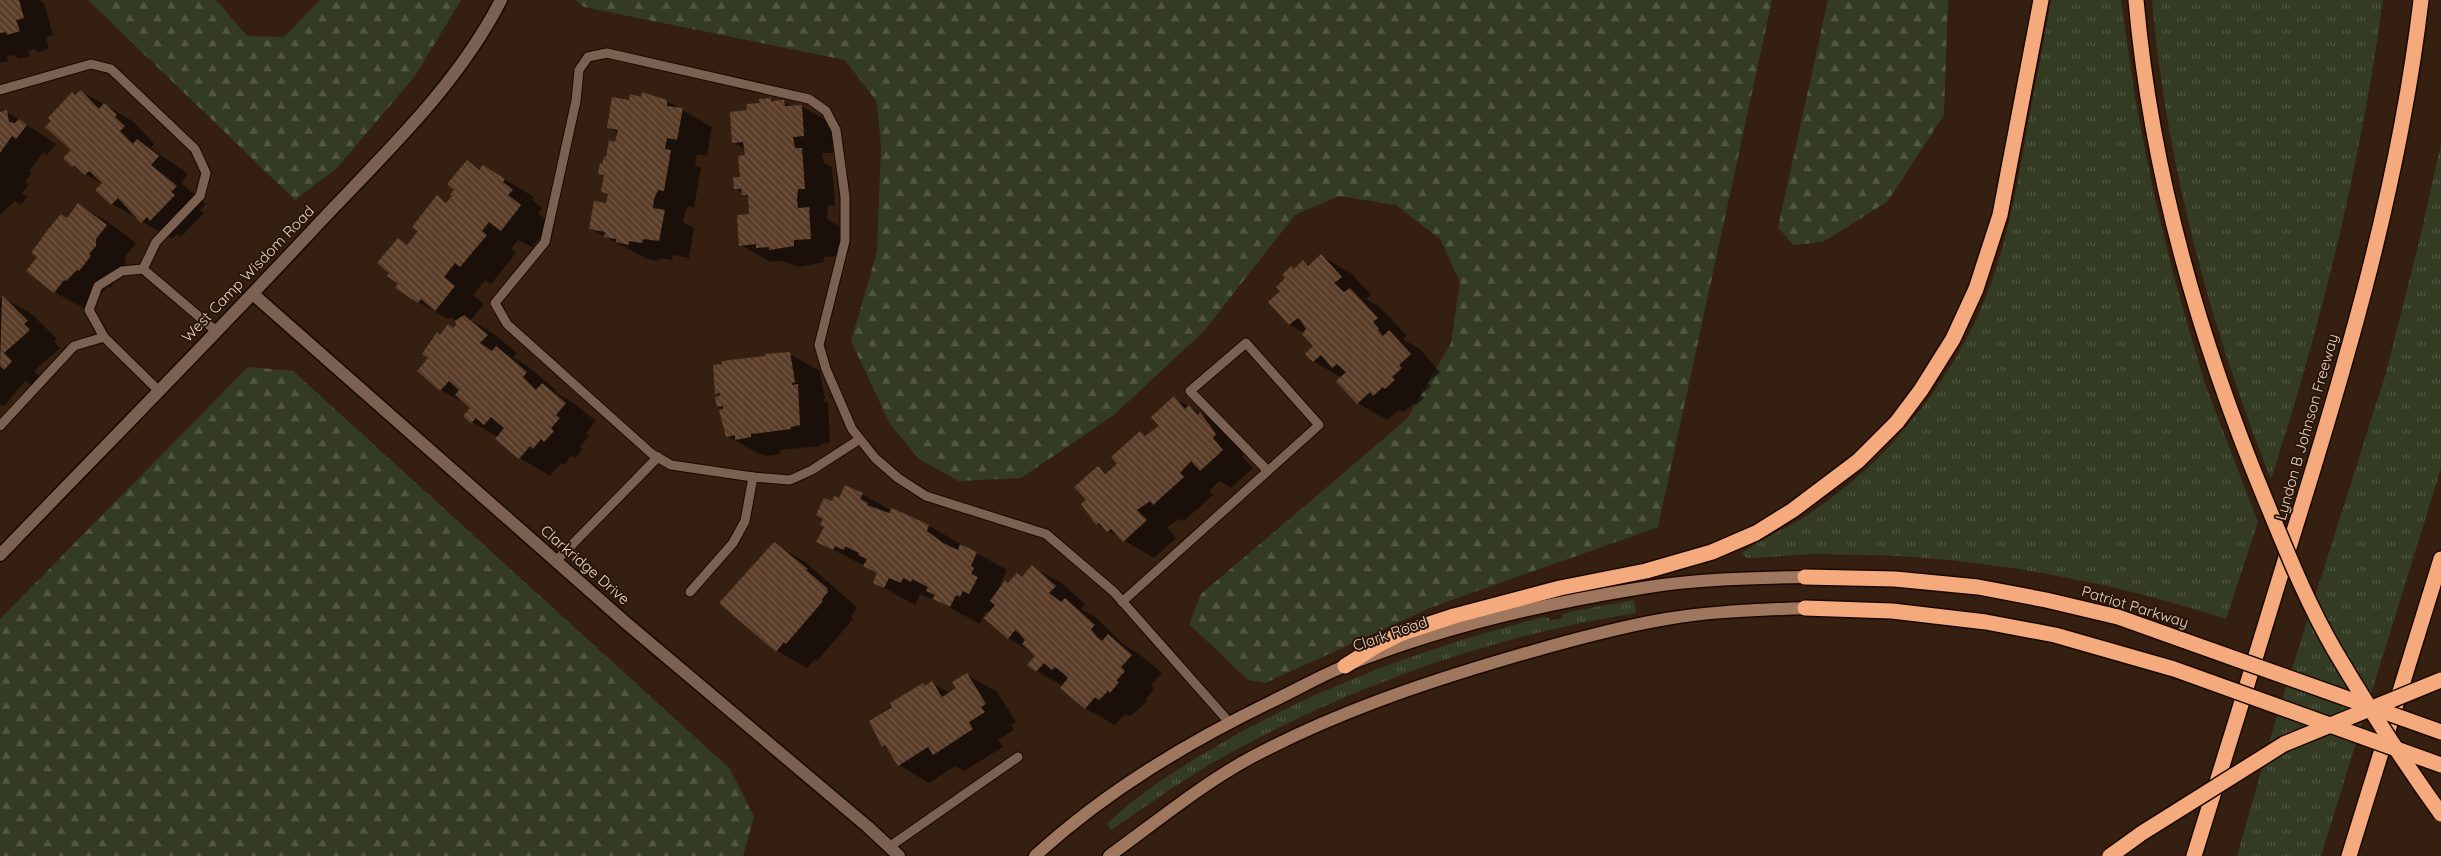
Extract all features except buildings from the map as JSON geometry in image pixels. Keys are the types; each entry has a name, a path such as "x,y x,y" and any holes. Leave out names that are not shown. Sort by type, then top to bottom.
{"highway":[{"path":"1345,666 1378,645 1438,621 1541,592 1668,565 1712,552 1756,533 1815,495 1871,448 1902,416 1953,339 1986,264 2000,216 2041,0"},
{"path":"2136,0 2154,124 2174,223 2210,355 2245,452 2287,553 2334,649 2402,760 2441,814"},
{"name":"Lyndon B Johnson Freeway","path":"2194,856 2323,440 2361,303 2385,206 2401,129 2420,0"},
{"path":"2349,856 2441,559"},
{"name":"Patriot Parkway","path":"1805,577 1895,579 1978,587 2046,600 2118,617 2441,732"},
{"path":"1805,608 1892,611 1986,622 2055,635 2174,668 2441,765"},
{"path":"2110,856 2142,833 2284,744 2441,680"}],"main road":[{"name":"Clark Road","path":"1035,856 1064,830 1136,776 1229,722 1345,666 1438,634 1643,587 1729,579 1805,577"},
{"path":"1110,856 1204,788 1250,758 1296,735 1374,701 1492,663 1632,626 1666,619 1724,612 1805,608"}],"street":[{"name":"West Camp Wisdom Road","path":"0,555 253,294 437,98 493,15 501,0"},
{"name":"Clarkridge Drive","path":"253,294 556,561 868,827 894,852"}],"lane":[{"path":"860,439 812,470 790,480 753,477 671,465 658,458 507,324 495,303 545,242 576,101 580,70 588,57 607,53 809,99 826,111 836,130 845,197 845,241 819,345 826,369 852,429 860,439 875,458 898,478 926,496 1046,534 1114,592 1229,722"},
{"path":"0,90 91,64 111,69 196,149 206,173 200,196 156,242 143,269"},
{"path":"159,390 104,337 89,310 98,286 122,271 143,269 216,331"},
{"path":"0,426 74,346 104,337"},
{"path":"1122,602 1268,471 1319,425 1246,343 1190,390 1268,471"},
{"path":"556,561 658,458"},
{"path":"690,592 737,536 745,521 753,477"},
{"path":"894,852 1018,757"}],"green space":[{"path":"88,0 216,0 247,36 284,37 320,0 461,0 415,76 337,168 295,200"},
{"path":"575,0 1772,0 1658,527 1432,607 1265,683 1248,680 1189,624 1201,594 1407,419 1451,343 1460,282 1440,239 1396,205 1339,196 1295,215 1204,331 1114,415 1021,478 958,481 919,459 890,424 851,341 877,252 881,147 877,102 845,60 584,7"},
{"path":"1828,0 1948,0 1944,115 1888,201 1823,242 1793,245 1778,227"},
{"path":"2051,0 2121,0 2136,104 2156,204 2175,281 2205,384 2258,522 2226,619 2139,594 2007,567 1917,557 1811,554 1747,558 1742,554 1752,546 1813,511 1871,465 1923,407 1959,352 1979,313 2003,244 2015,196"},
{"path":"2152,0 2383,0 2363,122 2338,242 2307,361 2271,479 2229,363 2210,304 2194,244 2168,122"},
{"path":"2441,144 2441,468 2321,856 2237,856 2275,722 2385,376 2421,234"},
{"path":"248,367 293,371 730,769 754,817 743,856 0,856 0,619"},
{"path":"1634,600 1636,613 1528,635 1475,650 1422,667 1320,708 1221,758 1111,830 1107,824 1151,788 1198,757 1279,712 1322,692 1409,658 1498,629 1543,617 1549,618 1550,621 1563,618 1562,615 1569,612"}]}
